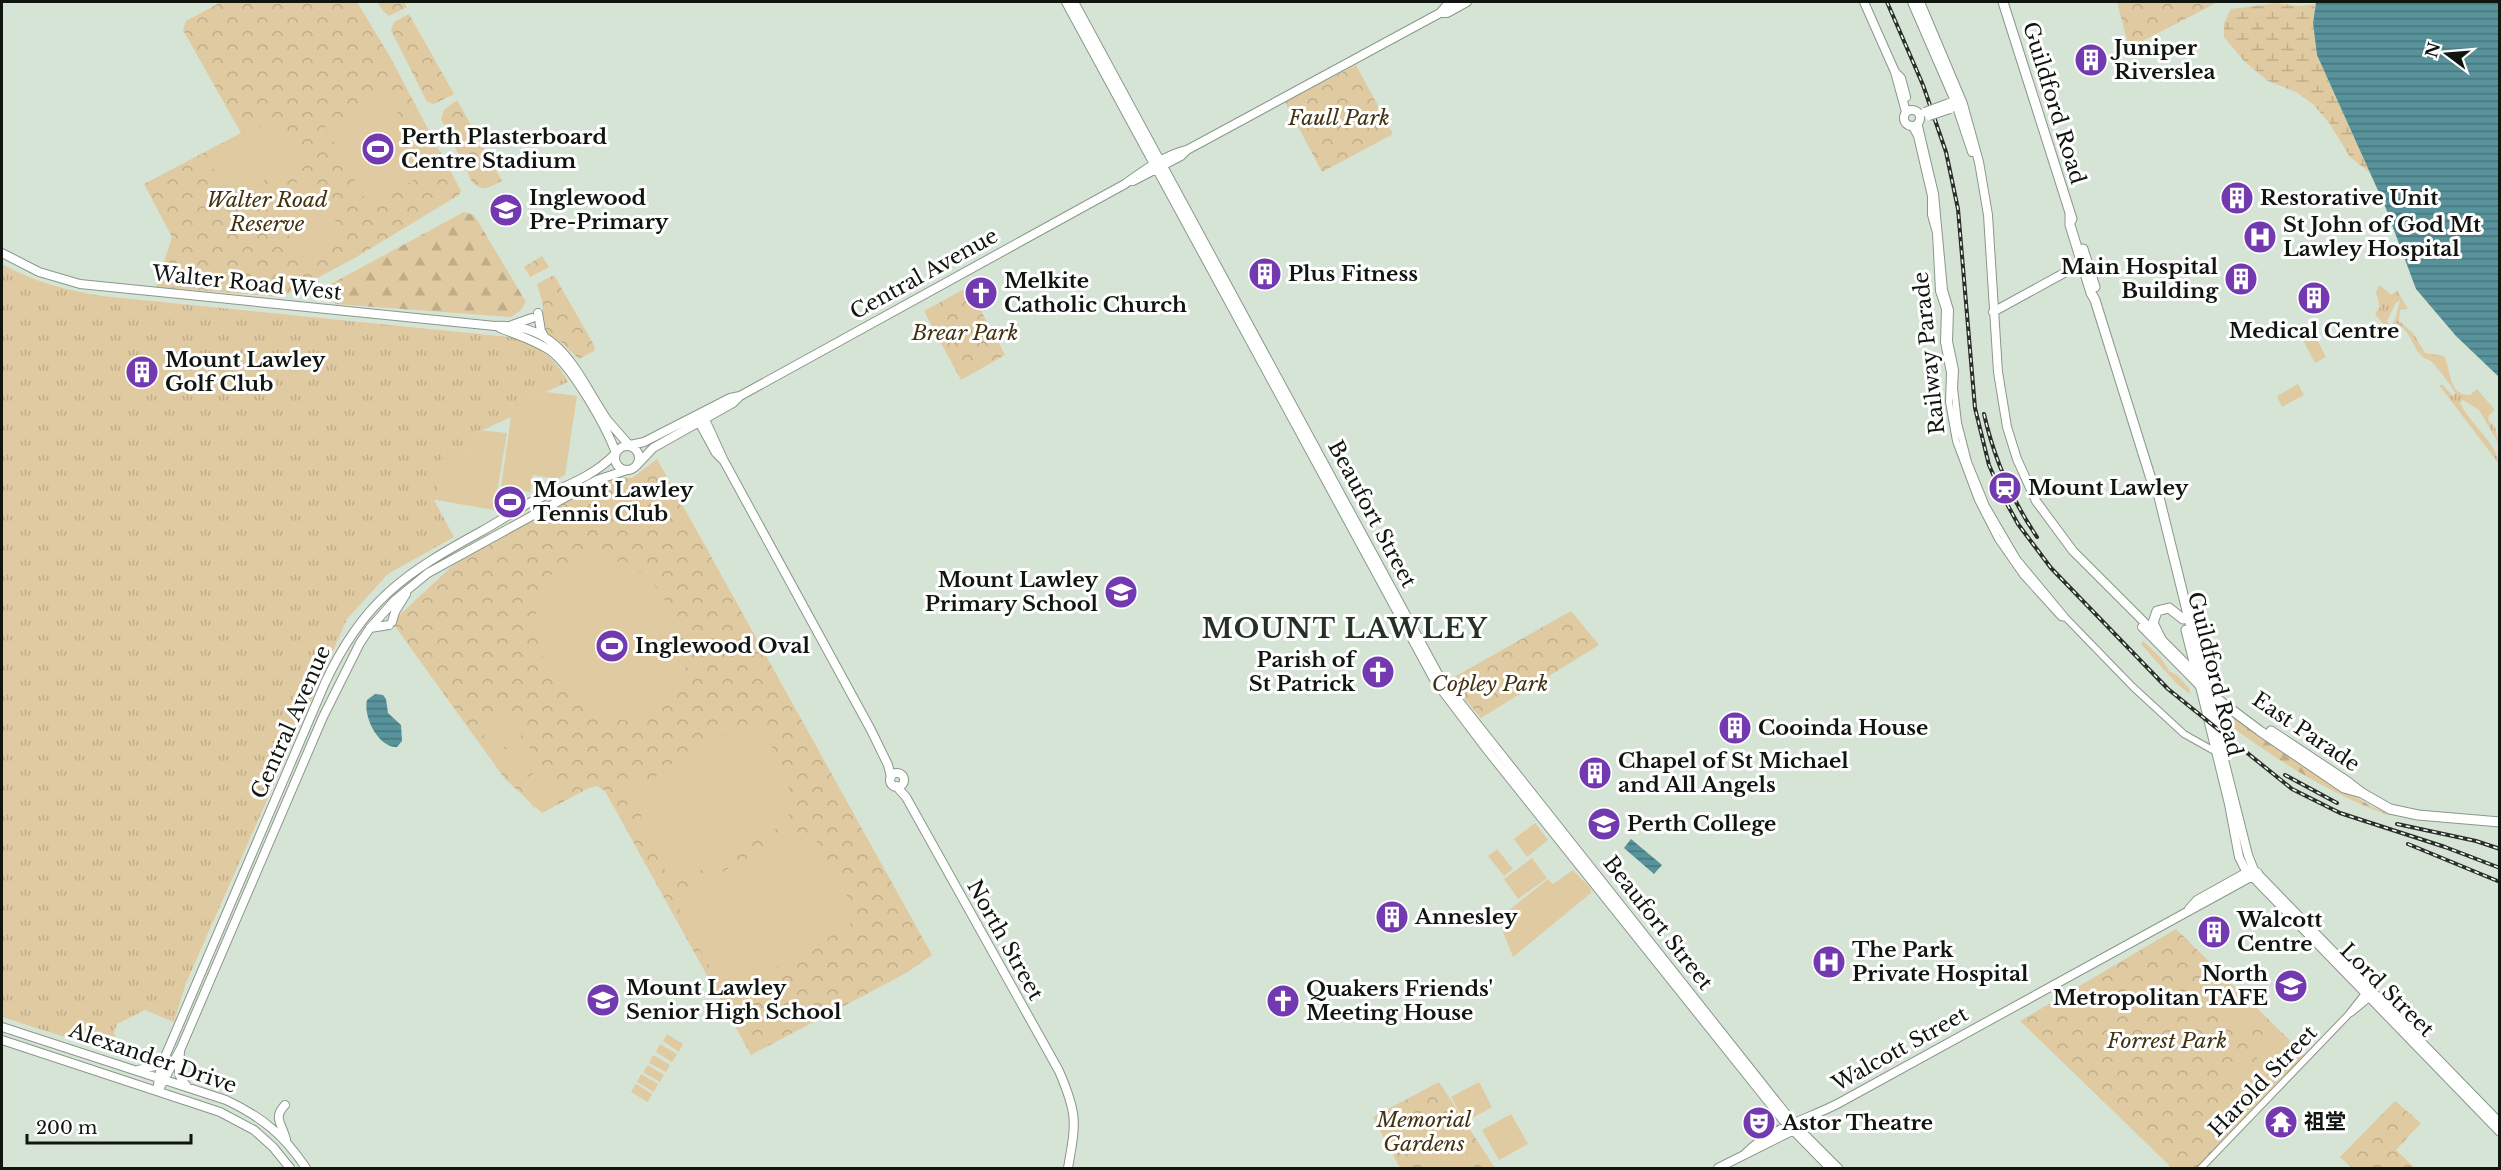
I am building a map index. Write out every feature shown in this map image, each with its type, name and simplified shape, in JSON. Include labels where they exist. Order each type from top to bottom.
[{"type":"highway","name":"Guildford Road","points":[[2003,2],[2070,215],[2070,225],[2085,263],[2091,293],[2151,479],[2183,619],[2202,684]]},
{"type":"highway","name":"Guildford Road","points":[[2151,479],[2159,496],[2202,684]]},
{"type":"highway","points":[[2161,639],[2153,623],[2157,611],[2169,608],[2183,619]]},
{"type":"highway","name":"East Parade","points":[[2202,684],[2233,711],[2344,788],[2362,794],[2390,809],[2418,816],[2498,822]]},
{"type":"highway","name":"East Parade","points":[[2202,684],[2348,782],[2362,794]]},
{"type":"highway","points":[[2213,727],[2219,712],[2233,711]]},
{"type":"main road","name":"Beaufort Street","points":[[1066,2],[1159,166]]},
{"type":"main road","name":"Beaufort Street","points":[[1074,2],[1159,166],[1435,681],[1488,751],[1793,1127],[1830,1168]]},
{"type":"main road","name":"Central Avenue","points":[[637,465],[653,448],[730,398],[740,396],[1440,13],[1454,2]]},
{"type":"main road","name":"Central Avenue","points":[[1440,13],[1447,13],[1467,2]]},
{"type":"main road","name":"Railway Parade","points":[[1864,2],[1917,117]]},
{"type":"main road","points":[[1912,2],[1956,103]]},
{"type":"main road","points":[[1920,2],[1967,135],[1987,226],[2002,401],[2017,459],[2036,501],[2054,528],[2086,565],[2088,571],[2202,684]]},
{"type":"main road","points":[[1917,117],[1956,103]]},
{"type":"main road","name":"Walter Road West","points":[[2,253],[39,273],[80,284],[511,326],[527,333]]},
{"type":"main road","points":[[1993,312],[2085,263]]},
{"type":"main road","points":[[511,326],[535,315],[545,338]]},
{"type":"main road","name":"Walter Road West","points":[[495,326],[527,333]]},
{"type":"main road","points":[[527,333],[545,338],[567,355],[608,420],[639,454],[637,465],[627,470],[617,464],[616,454],[603,424],[564,364],[527,333]]},
{"type":"main road","name":"Central Avenue","points":[[630,445],[644,442],[700,418]]},
{"type":"main road","name":"North Street","points":[[700,418],[894,775],[892,784],[900,785],[1059,1071],[1075,1113],[1075,1131],[1068,1168]]},
{"type":"main road","points":[[616,454],[622,446],[630,445]]},
{"type":"main road","name":"Central Avenue","points":[[162,1079],[165,1057],[325,683],[347,642],[373,608],[419,566],[572,482],[589,476],[616,454]]},
{"type":"main road","name":"Central Avenue","points":[[157,1091],[181,1048],[323,717],[348,663],[370,628],[395,600],[428,573],[605,476],[627,470]]},
{"type":"main road","points":[[495,523],[508,529]]},
{"type":"main road","points":[[2086,565],[2092,568],[2202,684]]},
{"type":"main road","points":[[370,628],[391,624],[395,612],[410,587]]},
{"type":"main road","name":"Guildford Road","points":[[2202,684],[2252,872]]},
{"type":"main road","name":"Guildford Road","points":[[2213,727],[2216,752],[2239,857],[2252,872]]},
{"type":"main road","name":"Walcott Street","points":[[1718,1168],[1745,1154],[1753,1146],[1814,1120],[1818,1114],[2188,910],[2197,900],[2252,872]]},
{"type":"main road","name":"Lord Street","points":[[2252,872],[2499,1123]]},
{"type":"main road","name":"Lord Street","points":[[2370,994],[2499,1132]]},
{"type":"main road","name":"Alexander Drive","points":[[2,1027],[187,1086],[248,1110],[286,1140],[306,1168]]},
{"type":"main road","name":"Alexander Drive","points":[[2,1040],[202,1105],[247,1126],[273,1148],[290,1168]]},
{"type":"main road","points":[[181,1048],[178,1074],[187,1086]]},
{"type":"main road","points":[[134,1070],[153,1066],[165,1057]]},
{"type":"main road","points":[[285,1105],[278,1113],[277,1119],[285,1132],[286,1140]]},
{"type":"main road","name":"Beaufort Street","points":[[1793,1127],[1838,1168]]},
{"type":"street","name":"Railway Parade","points":[[1917,117],[1935,194],[1944,290],[1950,310],[1949,341],[1955,370],[1954,403],[1964,447],[1982,497],[2005,540],[2030,576],[2066,618],[2133,687],[2189,738],[2216,752]]},
{"type":"street","points":[[2199,742],[2209,736],[2213,727]]},
{"type":"street","name":"Harold Street","points":[[2201,1168],[2370,994]]},
{"type":"green space","name":"Walter Road Reserve","points":[[221,2],[357,2],[389,55],[461,191],[459,195],[353,259],[281,297],[156,287],[172,237],[144,184],[241,133],[183,30],[186,21]]},
{"type":"green space","points":[[377,2],[404,2],[407,7],[389,16]]},
{"type":"green space","points":[[2117,2],[2218,2],[2129,48]]},
{"type":"green space","points":[[2276,3],[2299,6],[2315,4],[2313,23],[2317,55],[2370,173],[2350,157],[2330,124],[2313,104],[2296,92],[2268,81],[2244,61],[2224,37],[2224,23],[2231,9]]},
{"type":"green space","points":[[409,14],[454,94],[434,104],[427,102],[391,30],[394,22]]},
{"type":"green space","name":"Faull Park","points":[[1356,65],[1393,134],[1322,172],[1285,102]]},
{"type":"green space","name":"Perth Plasterboard Centre Stadium","points":[[387,93],[430,171],[368,205],[325,127]]},
{"type":"green space","points":[[457,100],[502,181],[490,187],[479,187],[472,182],[441,119],[444,110]]},
{"type":"green space","points":[[278,117],[301,161],[229,199],[206,155]]},
{"type":"green space","points":[[311,175],[346,241],[304,264],[269,197]]},
{"type":"green space","points":[[464,212],[474,215],[526,302],[521,310],[511,317],[335,304],[329,285]]},
{"type":"green space","points":[[542,256],[549,267],[530,277],[524,267]]},
{"type":"green space","name":"Mount Lawley Golf Club","points":[[2,264],[26,276],[50,284],[102,296],[509,337],[528,343],[544,353],[557,365],[568,382],[546,392],[545,395],[513,403],[511,417],[483,430],[478,430],[474,451],[445,446],[436,500],[434,500],[454,537],[388,574],[347,619],[186,983],[174,1022],[145,1010],[117,1024],[114,1032],[119,1048],[118,1054],[2,1017]]},
{"type":"green space","points":[[554,275],[595,347],[594,351],[579,359],[546,332],[543,326],[543,304],[537,284]]},
{"type":"green space","points":[[2381,286],[2391,295],[2397,291],[2408,309],[2400,310],[2399,321],[2413,333],[2425,353],[2444,356],[2451,381],[2457,391],[2470,395],[2477,389],[2495,410],[2489,415],[2488,420],[2495,427],[2499,444],[2479,410],[2463,400],[2460,403],[2489,441],[2499,464],[2439,385],[2443,385],[2453,396],[2455,393],[2437,368],[2419,353],[2402,327],[2396,323],[2393,336],[2375,314],[2380,307],[2376,293],[2378,287]],"holes":[[[2400,300],[2395,320],[2390,327],[2387,321],[2395,304]]]},
{"type":"green space","name":"Brear Park","points":[[968,287],[1005,355],[961,380],[924,311]]},
{"type":"green space","points":[[2314,334],[2326,357],[2315,363],[2303,340]]},
{"type":"green space","points":[[2298,384],[2304,395],[2282,407],[2277,396]]},
{"type":"green space","points":[[546,392],[577,396],[565,475],[558,479],[533,475],[530,492],[501,487],[513,403],[545,395]]},
{"type":"green space","points":[[478,430],[507,433],[494,510],[436,500],[445,446],[474,451]]},
{"type":"green space","points":[[657,459],[932,955],[906,973],[751,1055],[605,791],[597,786],[589,788],[542,813],[505,779],[392,622],[451,567],[480,548],[612,477],[632,478]]},
{"type":"green space","name":"Inglewood Oval","points":[[596,557],[627,565],[641,572],[653,583],[670,609],[682,639],[686,664],[681,685],[676,695],[667,704],[643,719],[630,721],[618,719],[594,708],[554,670],[544,658],[540,648],[536,613],[541,590],[547,580],[554,572],[568,563]]},
{"type":"green space","name":"Copley Park","points":[[1571,611],[1599,645],[1481,718],[1449,680]]},
{"type":"green space","points":[[2143,641],[2161,658],[2169,671],[2177,675],[2189,688],[2190,694],[2176,683],[2141,644]]},
{"type":"green space","points":[[505,711],[522,735],[496,753],[479,728]]},
{"type":"green space","points":[[2235,716],[2259,735],[2372,807],[2389,813],[2388,815],[2323,786],[2281,761],[2223,720],[2231,720]]},
{"type":"green space","points":[[739,726],[757,727],[767,734],[794,801],[793,810],[777,828],[687,878],[665,870],[644,835],[641,816],[646,791],[661,770]]},
{"type":"green space","points":[[522,738],[540,762],[514,780],[498,756]]},
{"type":"green space","points":[[544,766],[560,791],[534,808],[518,784]]},
{"type":"green space","points":[[624,778],[645,783],[640,801],[619,796]]},
{"type":"green space","points":[[1535,823],[1548,840],[1527,857],[1514,839]]},
{"type":"green space","points":[[795,832],[805,832],[816,840],[856,912],[855,920],[847,927],[733,992],[726,993],[683,922],[679,903],[684,893]]},
{"type":"green space","points":[[1497,849],[1513,869],[1504,876],[1488,856]]},
{"type":"green space","points":[[1532,858],[1547,878],[1518,899],[1504,879]]},
{"type":"green space","points":[[1573,870],[1591,889],[1591,893],[1513,957],[1498,919],[1548,879],[1553,884]]},
{"type":"green space","name":"Forrest Park","points":[[2176,929],[2308,1058],[2201,1168],[2172,1168],[2020,1021]]},
{"type":"green space","points":[[2239,996],[2262,1018],[2244,1037],[2220,1015]]},
{"type":"green space","points":[[2273,1033],[2295,1053],[2275,1075],[2253,1054]]},
{"type":"green space","points":[[667,1034],[683,1044],[679,1052],[663,1041]]},
{"type":"green space","points":[[660,1044],[677,1054],[672,1062],[656,1052]]},
{"type":"green space","points":[[653,1055],[670,1065],[666,1072],[649,1063]]},
{"type":"green space","points":[[2248,1058],[2272,1080],[2252,1101],[2229,1079]]},
{"type":"green space","points":[[648,1065],[664,1075],[660,1082],[643,1072]]},
{"type":"green space","points":[[641,1074],[658,1084],[654,1092],[637,1082]]},
{"type":"green space","name":"Memorial Gardens","points":[[1439,1082],[1495,1168],[1400,1168],[1373,1117]]},
{"type":"green space","points":[[1479,1082],[1492,1107],[1465,1122],[1451,1097]]},
{"type":"green space","points":[[636,1084],[652,1094],[648,1102],[631,1092]]},
{"type":"green space","points":[[2395,1101],[2421,1123],[2396,1150],[2415,1168],[2352,1168],[2340,1157]]},
{"type":"green space","points":[[1511,1114],[1528,1144],[1499,1160],[1482,1130]]},
{"type":"green space","points":[[1439,1118],[1455,1147],[1428,1161],[1413,1133]]},
{"type":"green space","points":[[1463,1148],[1475,1168],[1443,1168],[1439,1162]]},
{"type":"water","points":[[2316,2],[2499,2],[2499,377],[2456,336],[2416,289],[2385,206],[2317,55],[2313,23]]},
{"type":"water","points":[[375,694],[383,695],[386,699],[388,713],[401,725],[402,741],[397,747],[384,742],[373,730],[366,707],[367,700]]},
{"type":"water","points":[[1631,839],[1662,865],[1654,874],[1624,848]]},
{"type":"railway","points":[[1887,2],[1923,85],[1946,152],[1958,209],[1975,408],[1989,465],[2018,524],[2051,568],[2168,689],[2292,789],[2340,813],[2445,847],[2500,868]]},
{"type":"railway","points":[[1984,414],[2005,478],[2037,537]]},
{"type":"railway","points":[[2285,775],[2337,803]]},
{"type":"railway","points":[[2397,824],[2476,841],[2500,849]]},
{"type":"railway","points":[[2408,844],[2500,882]]},
{"type":"place","name":"Juniper Riverslea","points":[[2091,60]]},
{"type":"place","name":"Perth Plasterboard Centre Stadium","points":[[378,149]]},
{"type":"place","name":"Restorative Unit","points":[[2237,198]]},
{"type":"place","name":"Inglewood Pre-Primary","points":[[506,210]]},
{"type":"place","name":"St John of God Mt Lawley Hospital","points":[[2260,237]]},
{"type":"place","name":"Plus Fitness","points":[[1265,274]]},
{"type":"place","name":"Main Hospital Building","points":[[2241,279]]},
{"type":"place","name":"Melkite Catholic Church","points":[[981,293]]},
{"type":"place","name":"Medical Centre","points":[[2314,298]]},
{"type":"place","name":"Mount Lawley Golf Club","points":[[142,372]]},
{"type":"place","name":"Mount Lawley","points":[[2005,488]]},
{"type":"place","name":"Mount Lawley Tennis Club","points":[[510,502]]},
{"type":"place","name":"Mount Lawley Primary School","points":[[1121,592]]},
{"type":"place","name":"Inglewood Oval","points":[[612,646]]},
{"type":"place","name":"Parish of St Patrick","points":[[1378,672]]},
{"type":"place","name":"Cooinda House","points":[[1735,728]]},
{"type":"place","name":"Chapel of St Michael and All Angels","points":[[1595,773]]},
{"type":"place","name":"Perth College","points":[[1604,824]]},
{"type":"place","name":"Annesley","points":[[1392,917]]},
{"type":"place","name":"Walcott Centre","points":[[2214,932]]},
{"type":"place","name":"The Park Private Hospital","points":[[1829,962]]},
{"type":"place","name":"North Metropolitan TAFE","points":[[2291,986]]},
{"type":"place","name":"Mount Lawley Senior High School","points":[[603,1000]]},
{"type":"place","name":"Quakers Friends' Meeting House","points":[[1283,1001]]},
{"type":"place","name":"祖堂","points":[[2281,1122]]},
{"type":"place","name":"Astor Theatre","points":[[1759,1123]]},
{"type":"district","name":"MOUNT LAWLEY","points":[[1345,629]]}]
